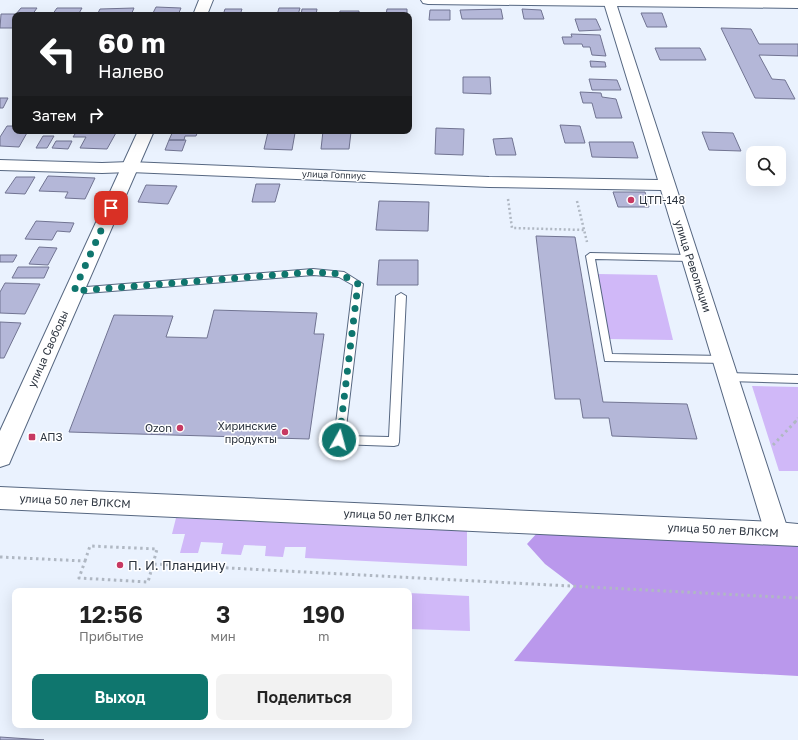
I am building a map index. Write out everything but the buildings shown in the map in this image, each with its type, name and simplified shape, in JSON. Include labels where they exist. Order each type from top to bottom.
[{"type":"street","points":[[201,12],[206,0]]},
{"type":"street","points":[[428,0],[720,1],[798,4]]},
{"type":"street","name":"улица Революции","points":[[610,1],[723,360],[754,465],[788,534]]},
{"type":"street","name":"улица Свободы","points":[[0,457],[145,134]]},
{"type":"street","name":"улица Гоппиус","points":[[0,165],[102,168],[130,167],[505,182],[573,182],[668,185]]},
{"type":"street","name":"улица 50 лет ВЛКСМ","points":[[0,498],[788,534]]},
{"type":"lane","points":[[690,258],[590,256],[608,358],[723,360]]},
{"type":"lane","points":[[74,291],[313,272],[341,274],[358,284],[339,440],[394,442],[401,296]]},
{"type":"lane","points":[[728,377],[798,379]]},
{"type":"path","points":[[505,182],[512,228],[584,230]]},
{"type":"path","points":[[573,182],[590,256]]},
{"type":"path","points":[[754,465],[798,418]]},
{"type":"path","points":[[90,546],[157,549],[154,564],[148,582],[79,578],[90,546]]},
{"type":"path","points":[[0,557],[85,561]]},
{"type":"path","points":[[154,564],[798,598]]},
{"type":"shaded area","points":[[598,274],[657,275],[673,340],[609,339]]},
{"type":"shaded area","points":[[752,386],[798,387],[798,471],[779,471]]},
{"type":"shaded area","points":[[176,518],[467,531],[467,566],[305,558],[306,547],[285,547],[283,557],[265,556],[266,546],[244,545],[241,555],[221,554],[223,543],[201,542],[198,553],[180,553],[185,534],[172,534]]},
{"type":"shaded area","points":[[538,532],[798,546],[798,676],[514,661],[574,586],[545,564],[527,544]]},
{"type":"shaded area","points":[[412,593],[469,596],[470,631],[412,629]]},
{"type":"place","name":"ЦТП-148","points":[[631,200]]},
{"type":"place","name":"Ozon","points":[[180,428]]},
{"type":"place","name":"Хиринские продукты","points":[[285,432]]},
{"type":"place","name":"АПЗ","points":[[32,437]]},
{"type":"place","name":"П. И. Пландину","points":[[120,565]]},
{"type":"route","points":[[111,208],[74,291],[313,272],[341,274],[358,284],[339,440]]}]
